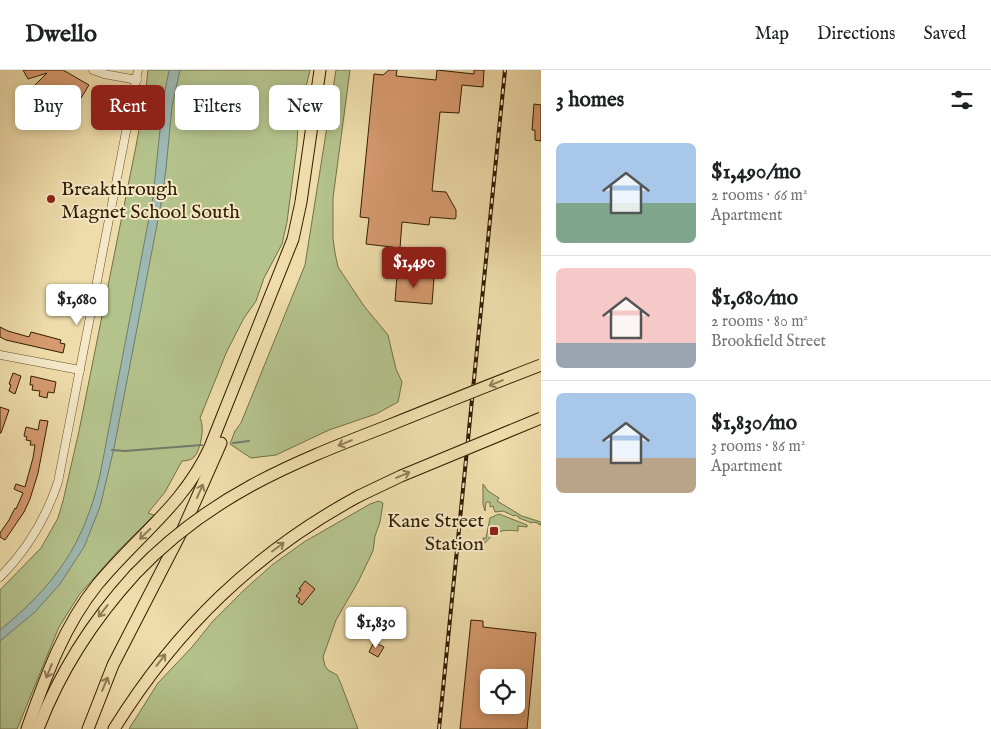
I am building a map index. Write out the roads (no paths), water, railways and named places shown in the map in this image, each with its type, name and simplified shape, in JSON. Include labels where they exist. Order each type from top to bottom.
[{"type":"highway","points":[[27,729],[69,626],[86,599],[113,566],[181,496],[196,476],[210,448],[285,260],[295,230],[301,202],[320,70]]},
{"type":"highway","points":[[88,729],[116,659],[204,484],[293,260],[308,205],[328,70]]},
{"type":"highway","points":[[38,729],[56,687],[82,640],[135,574],[191,524],[228,498],[254,483],[328,449],[541,365]]},
{"type":"highway","points":[[114,729],[161,661],[182,636],[220,596],[250,569],[290,538],[322,517],[401,476],[541,418]]},
{"type":"street","points":[[93,70],[137,80]]},
{"type":"street","points":[[0,577],[29,543],[43,520],[54,495],[61,469],[138,70]]},
{"type":"street","points":[[1,357],[80,370]]},
{"type":"water","points":[[169,70],[180,70],[177,85],[175,85],[172,106],[161,204],[114,448],[100,507],[84,547],[60,584],[35,612],[0,641],[0,630],[37,597],[65,562],[76,543],[93,500],[100,475],[153,197],[160,130],[165,130],[165,91]]},
{"type":"waterway","points":[[233,443],[249,441]]},
{"type":"waterway","points":[[112,450],[125,451],[202,445]]},
{"type":"railway","points":[[439,729],[505,70]]},
{"type":"place","name":"Breakthrough Magnet School South","points":[[51,199]]},
{"type":"place","name":"Kane Street Station","points":[[494,531]]}]
